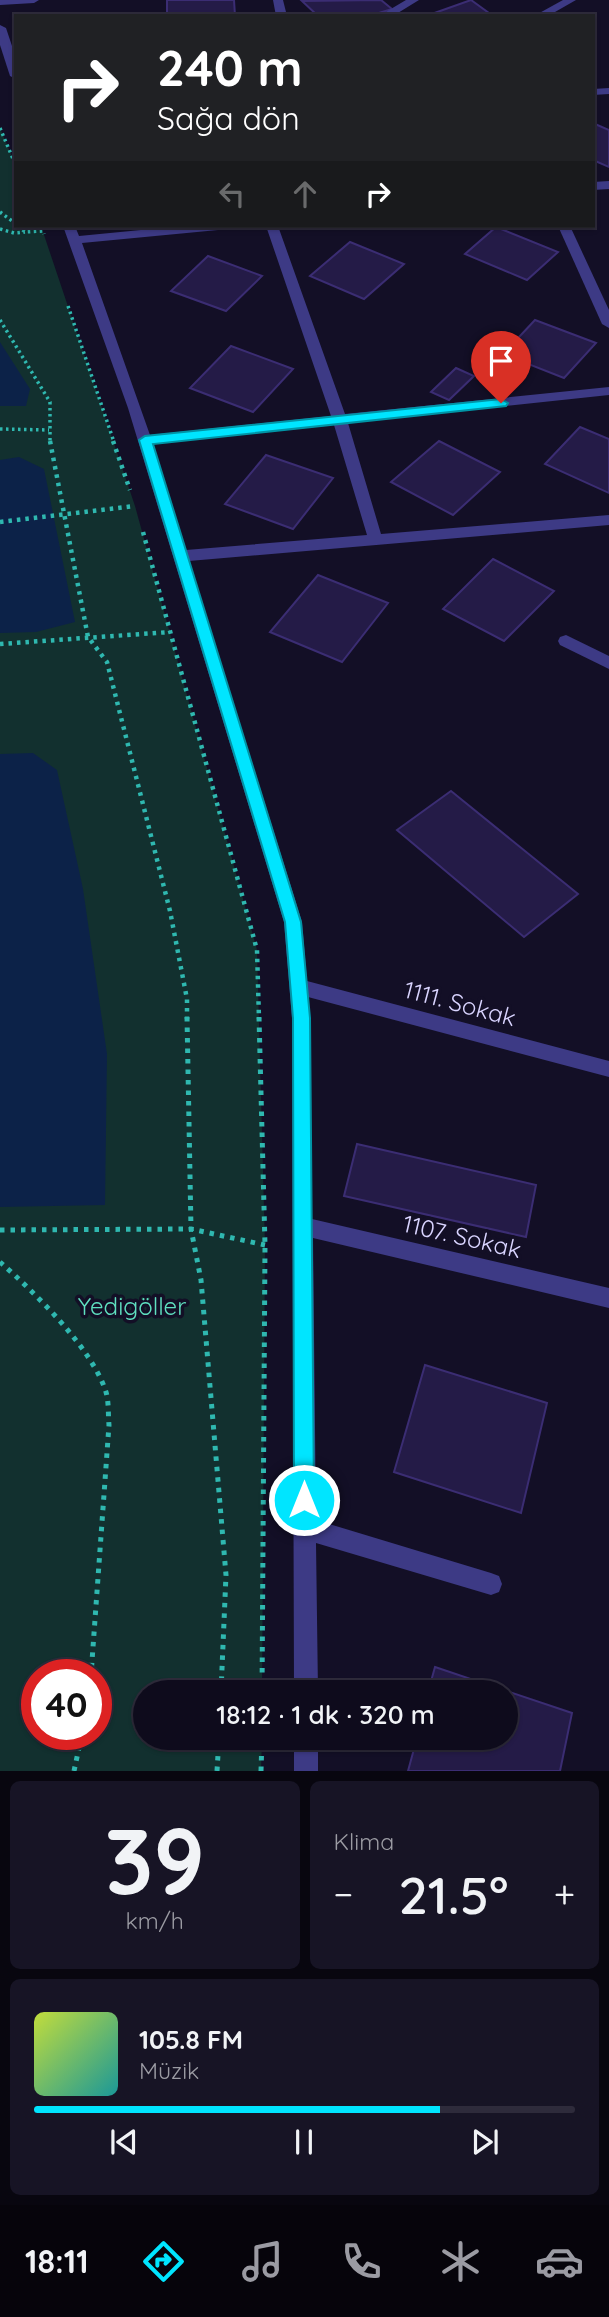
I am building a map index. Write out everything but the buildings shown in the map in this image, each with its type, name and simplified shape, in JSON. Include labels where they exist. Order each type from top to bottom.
[{"type":"street","points":[[0,2],[34,0]]},
{"type":"street","points":[[388,14],[414,0]]},
{"type":"street","points":[[543,14],[571,0]]},
{"type":"street","points":[[0,28],[12,55]]},
{"type":"street","points":[[176,228],[71,233],[145,440],[293,922],[302,1018],[306,1680]]},
{"type":"street","points":[[273,228],[340,421],[376,541]]},
{"type":"street","points":[[565,228],[609,324]]},
{"type":"street","points":[[145,440],[609,391]]},
{"type":"street","points":[[181,556],[609,520]]},
{"type":"street","points":[[566,641],[609,663]]},
{"type":"street","name":"1111. Sokak","points":[[299,987],[609,1069]]},
{"type":"street","name":"1107. Sokak","points":[[303,1226],[609,1298]]},
{"type":"street","points":[[304,1528],[491,1584]]},
{"type":"street","points":[[306,1750],[306,1771]]},
{"type":"path","points":[[0,128],[14,161]]},
{"type":"path","points":[[0,212],[14,223]]},
{"type":"path","points":[[20,228],[25,232]]},
{"type":"path","points":[[0,229],[14,233],[42,229],[48,244]]},
{"type":"path","points":[[65,297],[135,506],[257,950],[265,1245],[262,1680]]},
{"type":"path","points":[[0,320],[50,402],[49,430],[88,637],[107,662],[170,911],[187,999],[191,1228],[201,1280],[226,1575],[222,1680]]},
{"type":"path","points":[[0,429],[49,430]]},
{"type":"path","points":[[0,522],[135,506]]},
{"type":"path","points":[[0,644],[171,632]]},
{"type":"path","points":[[0,1230],[191,1228],[265,1245]]},
{"type":"path","points":[[0,1262],[37,1295],[64,1328],[98,1372],[107,1395],[109,1425],[106,1486],[92,1659]]},
{"type":"path","points":[[74,1771],[79,1750]]},
{"type":"path","points":[[217,1771],[218,1750]]},
{"type":"path","points":[[261,1771],[262,1750]]},
{"type":"green space","name":"Yedigöller","points":[[0,128],[14,161],[14,228],[42,228],[135,506],[257,950],[265,1245],[262,1680],[133,1680],[133,1750],[262,1750],[261,1771],[0,1771]]},
{"type":"water","points":[[0,342],[30,389],[26,406],[0,406]]},
{"type":"water","points":[[19,457],[44,469],[75,622],[36,632],[0,633],[0,460]]},
{"type":"water","points":[[33,753],[57,770],[83,889],[107,1054],[105,1205],[0,1207],[0,754]]},
{"type":"route","points":[[304,1500],[302,1018],[293,922],[145,440],[501,403]]}]
